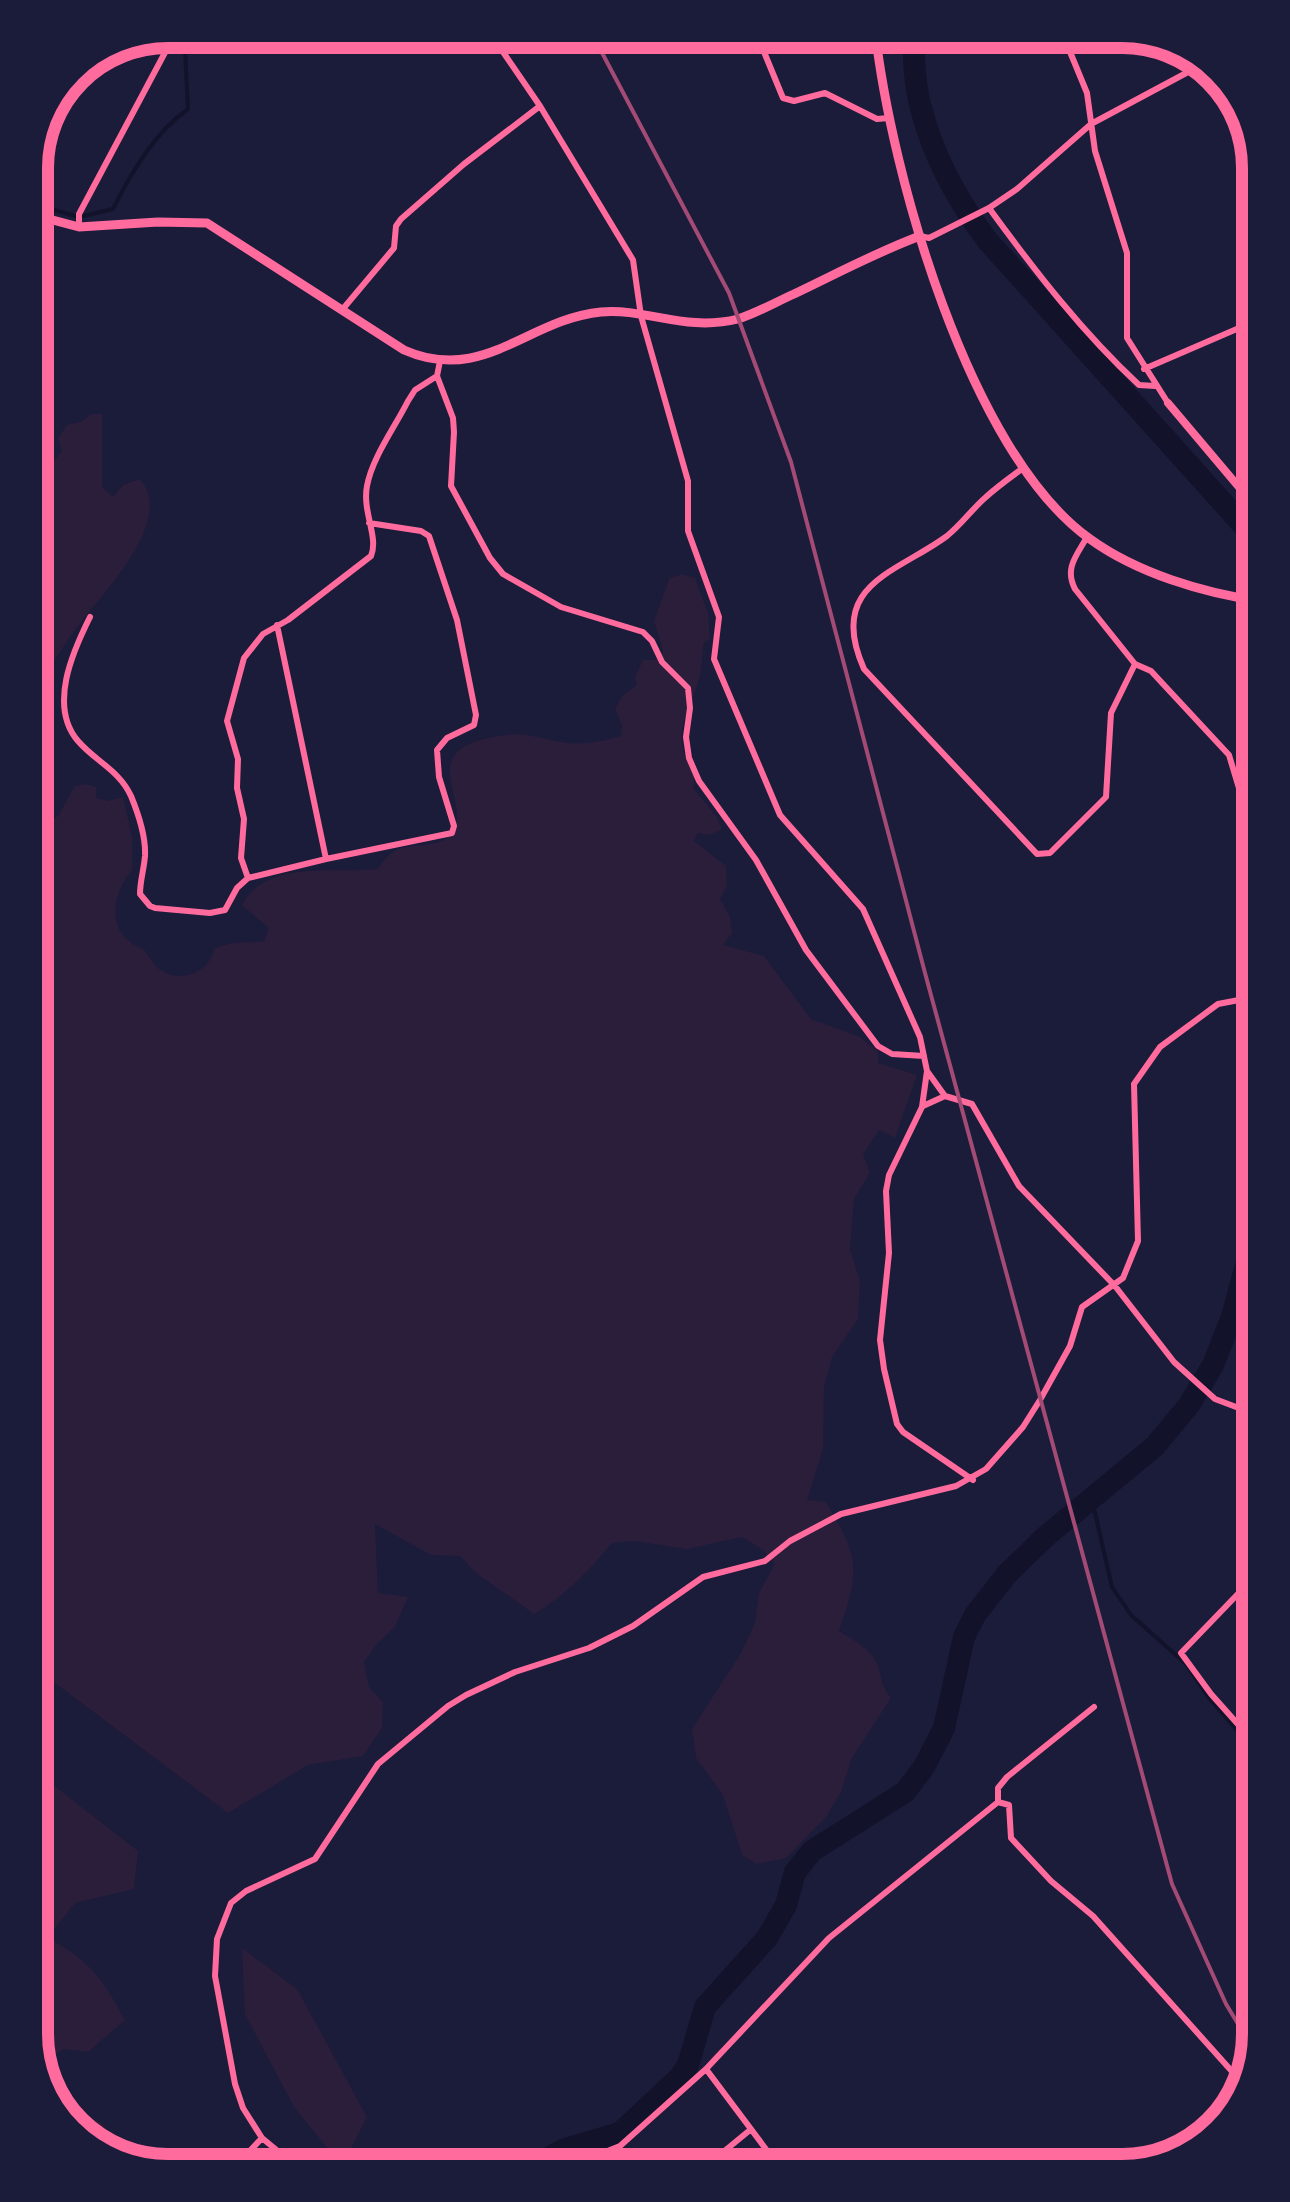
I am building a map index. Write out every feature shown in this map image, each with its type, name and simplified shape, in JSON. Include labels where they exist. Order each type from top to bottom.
[{"type":"main road","points":[[878,48],[889,118],[920,236],[992,418],[1023,468],[1087,537],[1116,555],[1222,595],[1242,598]]},
{"type":"main road","points":[[48,219],[79,227],[207,223],[404,350],[422,358],[457,362],[484,356],[595,313],[617,312],[694,324],[738,318],[920,236]]},
{"type":"street","points":[[79,227],[79,214],[167,48]]},
{"type":"street","points":[[500,48],[633,260],[642,316],[688,481],[688,530],[719,616],[714,658],[780,815],[864,909],[920,1037],[926,1071],[922,1107],[888,1175],[886,1190],[889,1253],[880,1320],[884,1369],[903,1432],[972,1480]]},
{"type":"street","points":[[762,48],[783,98],[794,101],[824,94],[877,118],[889,118]]},
{"type":"street","points":[[1069,48],[1080,70],[1095,151],[1127,253],[1127,338],[1168,403],[1242,491]]},
{"type":"street","points":[[1187,67],[1226,107]]},
{"type":"street","points":[[920,236],[929,238],[985,210],[1017,188],[1091,124],[1190,70]]},
{"type":"street","points":[[342,310],[394,248],[396,226],[401,219],[540,106]]},
{"type":"street","points":[[985,210],[1112,359],[1140,385],[1156,386]]},
{"type":"street","points":[[1144,370],[1242,326]]},
{"type":"street","points":[[440,361],[437,376],[452,418],[450,486],[490,558],[503,574],[562,607],[643,632],[652,641],[662,662],[688,688],[686,737],[689,758],[699,781],[756,860],[806,950],[878,1046],[892,1054],[924,1056]]},
{"type":"street","points":[[248,878],[241,858],[244,820],[237,788],[238,759],[227,720],[247,651],[263,634],[288,620],[371,556],[374,540],[365,511],[367,483],[408,401],[426,381],[437,376]]},
{"type":"street","points":[[1023,468],[945,537],[875,579],[863,595],[855,619],[858,654],[864,669],[1037,854],[1043,855],[1050,853],[1106,797],[1111,713],[1135,664]]},
{"type":"street","points":[[90,618],[67,664],[68,717],[78,742],[113,770],[131,797],[143,836],[145,854],[140,887],[144,901],[156,908],[219,912],[231,904],[237,888],[248,878],[452,833],[454,826],[437,750],[447,738],[474,725],[476,716],[457,620],[429,536],[407,528],[369,523]]},
{"type":"street","points":[[1087,537],[1072,562],[1070,578],[1135,664],[1151,671],[1229,755],[1242,798]]},
{"type":"street","points":[[277,625],[326,858]]},
{"type":"street","points":[[282,2154],[262,2138],[243,2108],[225,2040],[215,1976],[217,1940],[231,1903],[246,1891],[315,1859],[378,1764],[466,1695],[515,1672],[589,1648],[632,1626],[703,1577],[766,1561],[790,1541],[842,1514],[972,1480],[986,1470],[1023,1427],[1070,1346],[1082,1307],[1123,1278],[1138,1240],[1134,1084],[1160,1047],[1218,1004],[1242,999]]},
{"type":"street","points":[[926,1071],[946,1096],[972,1104],[1019,1186],[1115,1286],[1174,1362],[1205,1392],[1242,1409]]},
{"type":"street","points":[[922,1107],[946,1096]]},
{"type":"street","points":[[1242,1589],[1181,1652],[1242,1729]]},
{"type":"street","points":[[998,1802],[998,1788],[1006,1778],[1094,1707]]},
{"type":"street","points":[[600,2154],[620,2146],[706,2069],[829,1938],[998,1802]]},
{"type":"street","points":[[998,1802],[1010,1805],[1011,1838],[1051,1881],[1092,1916],[1235,2076]]},
{"type":"street","points":[[706,2069],[769,2154]]},
{"type":"street","points":[[721,2154],[750,2130]]},
{"type":"street","points":[[247,2154],[262,2138]]},
{"type":"shaded area","points":[[92,414],[102,414],[102,487],[113,497],[123,485],[140,479],[149,495],[149,514],[132,555],[52,664],[48,661],[48,468],[62,451],[58,438],[67,425]]},
{"type":"shaded area","points":[[682,574],[695,578],[708,613],[710,639],[704,642],[699,678],[682,739],[695,775],[693,788],[722,829],[710,835],[698,833],[694,841],[726,866],[727,886],[720,899],[730,917],[732,933],[723,945],[764,956],[811,1019],[860,1037],[878,1052],[878,1063],[917,1075],[895,1138],[879,1130],[863,1154],[870,1173],[854,1199],[850,1250],[860,1281],[858,1319],[832,1357],[824,1388],[823,1449],[807,1500],[826,1502],[851,1552],[851,1593],[839,1631],[871,1655],[891,1698],[852,1758],[841,1792],[826,1817],[786,1858],[757,1864],[742,1855],[723,1795],[696,1758],[692,1729],[741,1653],[755,1623],[759,1593],[775,1564],[763,1550],[742,1537],[687,1549],[634,1541],[612,1543],[576,1582],[534,1614],[476,1573],[460,1556],[431,1555],[375,1524],[378,1593],[408,1597],[395,1627],[364,1662],[369,1687],[383,1702],[382,1728],[363,1756],[308,1765],[228,1813],[55,1683],[48,1692],[48,823],[58,816],[75,786],[96,787],[96,798],[108,801],[123,797],[132,837],[132,870],[118,896],[118,925],[158,968],[175,976],[192,974],[206,964],[214,949],[264,941],[269,928],[242,905],[253,890],[267,881],[302,872],[377,869],[400,849],[445,839],[457,821],[450,764],[457,753],[472,743],[510,735],[574,743],[621,736],[622,725],[615,709],[622,696],[637,685],[635,677],[643,660],[655,660],[663,651],[654,621],[669,579]]},
{"type":"shaded area","points":[[48,1781],[138,1851],[134,1889],[75,1903],[52,1932],[55,1942],[97,1975],[125,2020],[88,2052],[64,2049],[50,2058]]},
{"type":"shaded area","points":[[242,1948],[297,1989],[367,2117],[348,2154],[332,2154],[294,2107],[245,2014]]},
{"type":"shaded area","points":[[76,2113],[102,2123],[116,2140],[148,2152],[114,2142]]},
{"type":"waterway","points":[[48,208],[79,217],[113,209],[155,141],[188,109],[185,48]]},
{"type":"waterway","points":[[914,48],[917,89],[926,126],[948,177],[976,225],[1242,524]]},
{"type":"waterway","points":[[556,2154],[620,2133],[680,2077],[688,2065],[705,2007],[767,1938],[786,1905],[795,1872],[812,1851],[905,1792],[924,1767],[944,1728],[964,1637],[975,1615],[1007,1574],[1045,1537],[1155,1446],[1189,1405],[1213,1365],[1242,1280]]},
{"type":"waterway","points":[[1092,1500],[1112,1587],[1131,1615],[1186,1664],[1242,1736]]},
{"type":"railway","points":[[600,48],[729,293],[791,462],[1172,1884],[1226,2004],[1242,2030]]}]
